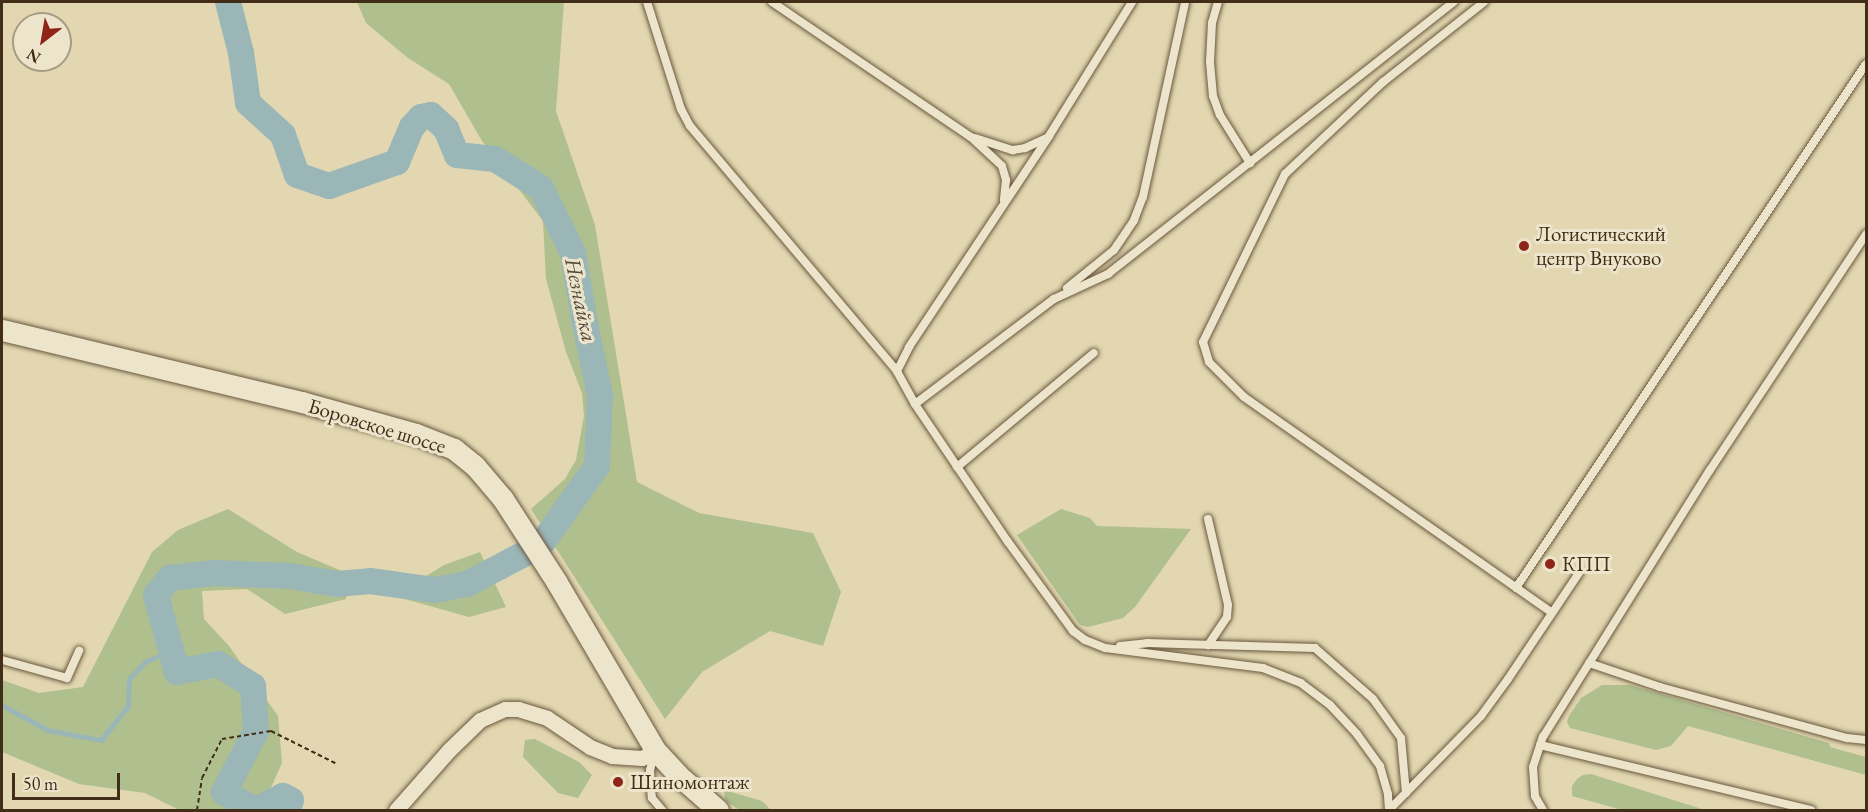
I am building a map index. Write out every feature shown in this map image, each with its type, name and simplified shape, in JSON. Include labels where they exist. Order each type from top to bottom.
[{"type":"main road","name":"Боровское шоссе","points":[[2,330],[190,374],[432,439],[454,449],[475,466],[512,513],[655,750],[677,774],[718,810]]},
{"type":"street","points":[[396,810],[449,750],[480,720],[505,709],[518,709],[547,718],[590,747],[612,756],[642,758],[655,750]]},
{"type":"lane","points":[[647,2],[681,109],[690,126],[897,371],[915,404],[1073,631],[1085,640],[1105,648],[1263,668],[1300,683],[1330,705],[1357,734],[1380,766],[1388,794],[1389,810]]},
{"type":"lane","points":[[772,2],[971,137],[1002,166],[1006,180],[1004,202]]},
{"type":"lane","points":[[897,371],[909,347],[1049,136],[1132,2]]},
{"type":"lane","points":[[915,404],[1054,299],[1114,250],[1134,220],[1143,197],[1185,2]]},
{"type":"lane","points":[[1218,2],[1212,23],[1210,62],[1213,96],[1220,116],[1250,163]]},
{"type":"lane","points":[[1054,299],[1108,274],[1454,2]]},
{"type":"lane","points":[[1484,2],[1383,82],[1285,174],[1203,342],[1209,362],[1244,397],[1552,613]]},
{"type":"lane","points":[[1516,588],[1866,64]]},
{"type":"lane","points":[[971,137],[1013,150],[1031,146],[1049,136]]},
{"type":"lane","points":[[1543,810],[1535,796],[1533,767],[1540,745],[1710,470],[1864,243],[1866,234]]},
{"type":"lane","points":[[957,466],[1094,353]]},
{"type":"lane","points":[[1208,519],[1228,605],[1227,617],[1208,645]]},
{"type":"lane","points":[[1389,810],[1481,716],[1509,679],[1579,573]]},
{"type":"lane","points":[[1105,648],[1147,643],[1315,648],[1373,699],[1401,738],[1406,793]]},
{"type":"lane","points":[[2,660],[67,678],[79,651]]},
{"type":"lane","points":[[1589,663],[1660,687],[1836,735],[1866,740]]},
{"type":"lane","points":[[1540,745],[1812,810]]},
{"type":"lane","points":[[655,750],[650,770],[652,798],[662,810]]},
{"type":"path","points":[[197,810],[202,778],[222,739],[271,731],[335,763]]},
{"type":"green space","points":[[357,2],[564,2],[556,111],[595,225],[637,482],[699,513],[813,533],[841,592],[823,646],[770,631],[702,672],[665,719],[531,509],[565,479],[576,460],[584,416],[582,393],[566,352],[546,279],[543,221],[482,141],[449,84],[408,58],[366,23]]},
{"type":"green space","points":[[228,509],[297,552],[349,574],[346,599],[285,614],[247,589],[202,591],[204,619],[229,646],[278,716],[282,763],[261,810],[179,810],[145,793],[79,784],[2,752],[2,680],[39,693],[83,687],[152,552],[178,530]]},
{"type":"green space","points":[[1061,509],[1090,518],[1097,526],[1191,529],[1135,607],[1123,618],[1088,627],[1080,625],[1017,535]]},
{"type":"green space","points":[[480,552],[506,607],[469,617],[394,596],[444,565]]},
{"type":"green space","points":[[1602,685],[1630,685],[1829,743],[1830,747],[1866,757],[1866,775],[1688,726],[1671,746],[1656,750],[1570,728],[1567,722],[1569,716],[1581,698]]},
{"type":"green space","points":[[535,739],[579,762],[592,775],[578,798],[558,793],[523,757],[525,740]]},
{"type":"green space","points":[[1591,774],[1705,810],[1622,810],[1572,796],[1572,786],[1577,779]]},
{"type":"green space","points":[[724,790],[762,801],[771,810],[739,810],[725,800]]},
{"type":"waterway","name":"Незнайка","points":[[228,2],[241,53],[248,103],[283,135],[297,175],[329,186],[397,162],[412,127],[421,117],[431,115],[446,129],[457,155],[495,159],[541,188],[573,253],[600,395],[597,466],[543,542]]},
{"type":"waterway","name":"Незнайка","points":[[288,810],[291,800],[283,796],[256,810],[224,792],[256,731],[253,686],[218,664],[177,672],[156,595],[170,578],[213,573],[290,576],[337,584],[370,581],[435,590],[467,584],[524,554]]},
{"type":"waterway","points":[[2,705],[48,730],[101,740],[128,706],[129,679],[145,662],[170,651]]},
{"type":"place","name":"Логистический центр Внуково","points":[[1524,246]]},
{"type":"place","name":"КПП","points":[[1550,564]]},
{"type":"place","name":"Шиномонтаж","points":[[618,782]]}]
